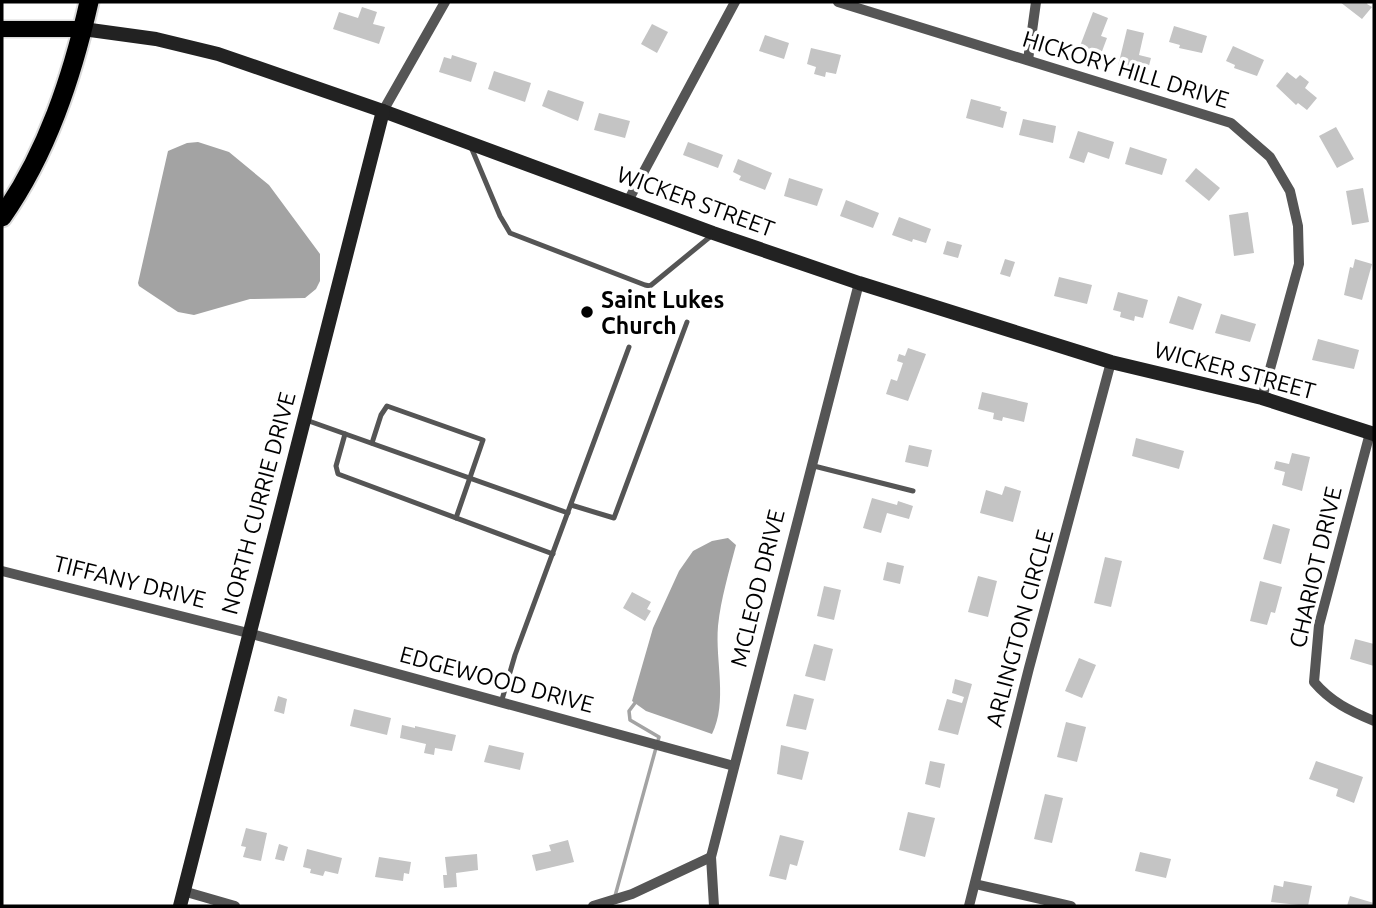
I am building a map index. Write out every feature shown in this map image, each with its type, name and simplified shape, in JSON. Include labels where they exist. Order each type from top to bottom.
[{"type":"highway","points":[[2,217],[23,187],[54,120],[89,2]]},
{"type":"main road","name":"WICKER STREET","points":[[2,29],[83,29],[156,39],[218,54],[859,283],[1111,362],[1262,398],[1372,433]]},
{"type":"main road","name":"NORTH CURRIE DRIVE","points":[[180,906],[383,111]]},
{"type":"street","points":[[383,111],[445,2]]},
{"type":"street","points":[[628,201],[735,2]]},
{"type":"street","name":"HICKORY HILL DRIVE","points":[[838,2],[1231,122],[1270,157],[1290,191],[1298,226],[1299,264],[1262,398]]},
{"type":"street","points":[[1028,60],[1036,2]]},
{"type":"street","name":"MCLEOD DRIVE","points":[[714,906],[711,858],[859,283]]},
{"type":"street","name":"ARLINGTON CIRCLE","points":[[969,906],[1111,362]]},
{"type":"street","name":"CHARIOT DRIVE","points":[[1372,433],[1319,625],[1314,682],[1324,694],[1343,708],[1374,721]]},
{"type":"street","name":"TIFFANY DRIVE","points":[[2,571],[248,633]]},
{"type":"street","name":"EDGEWOOD DRIVE","points":[[248,633],[734,766]]},
{"type":"street","points":[[593,906],[632,894],[711,858]]},
{"type":"street","points":[[975,884],[1071,906]]},
{"type":"street","points":[[183,891],[235,906]]},
{"type":"lane","points":[[470,143],[500,216],[510,233],[645,285],[650,286],[713,233]]},
{"type":"lane","points":[[571,505],[614,518],[687,322]]},
{"type":"lane","points":[[501,703],[515,655],[629,347]]},
{"type":"lane","points":[[372,443],[381,415],[387,406],[483,440],[456,518]]},
{"type":"lane","points":[[303,419],[568,513]]},
{"type":"lane","points":[[345,434],[336,466],[338,474],[553,554]]},
{"type":"lane","points":[[810,465],[913,491]]},
{"type":"shaded area","points":[[198,142],[229,152],[269,185],[320,254],[320,281],[316,289],[305,298],[250,299],[194,315],[178,312],[139,286],[168,151],[187,143]]},
{"type":"shaded area","points":[[728,538],[736,545],[718,626],[720,695],[717,722],[712,734],[646,711],[632,701],[653,628],[679,571],[693,551],[712,541]]},
{"type":"building","points":[[1340,2],[1368,2],[1372,7],[1362,19]]},
{"type":"building","points":[[362,7],[377,12],[373,24],[385,27],[379,44],[333,29],[339,12],[358,18]]},
{"type":"building","points":[[1093,12],[1108,18],[1101,36],[1107,38],[1101,54],[1080,46]]},
{"type":"building","points":[[652,24],[668,32],[657,53],[641,44]]},
{"type":"building","points":[[1174,26],[1207,36],[1202,53],[1179,48],[1180,45],[1169,42]]},
{"type":"building","points":[[1127,29],[1144,33],[1139,55],[1151,58],[1147,73],[1118,66]]},
{"type":"building","points":[[765,35],[789,43],[784,59],[759,51]]},
{"type":"building","points":[[1233,46],[1264,60],[1257,76],[1234,68],[1235,65],[1226,61]]},
{"type":"building","points":[[811,48],[841,55],[836,74],[826,72],[825,77],[814,74],[816,67],[807,64]]},
{"type":"building","points":[[452,55],[477,63],[471,82],[439,72],[444,57],[451,59]]},
{"type":"building","points":[[494,71],[531,83],[525,102],[488,89]]},
{"type":"building","points":[[1287,72],[1296,79],[1300,75],[1309,82],[1305,88],[1317,98],[1307,110],[1298,103],[1296,105],[1276,86]]},
{"type":"building","points":[[548,90],[584,102],[578,121],[542,106]]},
{"type":"building","points":[[971,99],[1001,107],[1000,110],[1007,112],[1003,128],[966,118]]},
{"type":"building","points":[[599,113],[630,121],[625,138],[594,130]]},
{"type":"building","points":[[1023,119],[1056,126],[1053,143],[1019,135]]},
{"type":"building","points":[[1336,127],[1354,159],[1337,168],[1319,136]]},
{"type":"building","points":[[1078,131],[1114,142],[1109,159],[1088,152],[1084,163],[1069,158]]},
{"type":"building","points":[[688,142],[723,155],[718,168],[683,155]]},
{"type":"building","points":[[1130,147],[1167,159],[1162,175],[1125,164]]},
{"type":"building","points":[[738,159],[772,173],[765,190],[739,180],[741,176],[733,172]]},
{"type":"building","points":[[1196,168],[1220,188],[1209,201],[1185,181]]},
{"type":"building","points":[[789,178],[823,189],[817,206],[784,196]]},
{"type":"building","points":[[1363,188],[1369,222],[1352,225],[1346,191]]},
{"type":"building","points":[[846,200],[879,213],[873,228],[840,216]]},
{"type":"building","points":[[1248,212],[1254,253],[1234,256],[1229,215]]},
{"type":"building","points":[[899,217],[931,229],[926,243],[913,239],[912,242],[892,235]]},
{"type":"building","points":[[947,241],[962,245],[958,258],[943,254]]},
{"type":"building","points":[[1005,259],[1015,262],[1010,277],[1000,274]]},
{"type":"building","points":[[1355,259],[1372,264],[1362,300],[1344,295],[1350,267],[1353,268]]},
{"type":"building","points":[[1059,277],[1092,285],[1087,304],[1054,296]]},
{"type":"building","points":[[1118,292],[1148,300],[1143,318],[1135,316],[1134,321],[1120,317],[1121,312],[1113,310]]},
{"type":"building","points":[[1178,296],[1202,304],[1193,330],[1169,323]]},
{"type":"building","points":[[1221,314],[1256,324],[1250,342],[1215,333]]},
{"type":"building","points":[[1318,339],[1359,350],[1354,369],[1312,360]]},
{"type":"building","points":[[908,348],[926,354],[908,401],[886,394],[891,379],[897,381],[903,363],[897,361],[899,354],[905,356]]},
{"type":"building","points":[[982,392],[1028,403],[1024,422],[1003,417],[1002,421],[993,419],[994,413],[978,409]]},
{"type":"building","points":[[1136,438],[1184,451],[1179,469],[1132,456]]},
{"type":"building","points":[[909,445],[932,450],[928,467],[905,462]]},
{"type":"building","points":[[1292,453],[1310,457],[1302,491],[1282,485],[1285,472],[1274,469],[1276,461],[1289,464]]},
{"type":"building","points":[[1005,486],[1021,491],[1013,522],[980,513],[986,490],[1002,495]]},
{"type":"building","points":[[872,498],[913,506],[909,519],[887,513],[881,533],[863,528]]},
{"type":"building","points":[[1273,524],[1290,529],[1281,564],[1263,559]]},
{"type":"building","points":[[1105,557],[1122,561],[1111,607],[1094,603]]},
{"type":"building","points":[[887,562],[904,566],[900,584],[883,580]]},
{"type":"building","points":[[978,576],[997,581],[988,617],[968,612]]},
{"type":"building","points":[[1260,581],[1282,587],[1275,613],[1271,612],[1267,625],[1250,621]]},
{"type":"building","points":[[824,586],[841,590],[834,620],[817,616]]},
{"type":"building","points":[[632,592],[651,602],[647,609],[651,611],[645,621],[623,608]]},
{"type":"building","points":[[1355,639],[1374,644],[1374,666],[1350,659]]},
{"type":"building","points":[[814,644],[833,649],[825,681],[805,676]]},
{"type":"building","points":[[1079,658],[1096,665],[1082,698],[1065,691]]},
{"type":"building","points":[[955,679],[972,684],[958,735],[938,730],[947,699],[962,703],[964,697],[952,693]]},
{"type":"building","points":[[794,694],[814,699],[806,730],[786,726]]},
{"type":"building","points":[[278,696],[287,699],[284,714],[274,711]]},
{"type":"building","points":[[354,709],[391,718],[387,735],[350,726]]},
{"type":"building","points":[[1066,722],[1086,727],[1077,762],[1057,757]]},
{"type":"building","points":[[402,725],[456,735],[452,751],[435,748],[434,755],[424,753],[426,744],[400,738]]},
{"type":"building","points":[[489,745],[524,753],[520,770],[484,762]]},
{"type":"building","points":[[781,745],[809,752],[802,780],[777,774]]},
{"type":"building","points":[[930,761],[945,764],[940,788],[925,784]]},
{"type":"building","points":[[1316,761],[1363,777],[1354,803],[1336,796],[1338,789],[1309,779]]},
{"type":"building","points":[[1045,794],[1063,798],[1052,843],[1034,839]]},
{"type":"building","points":[[908,812],[935,818],[925,857],[899,850]]},
{"type":"building","points":[[246,828],[267,833],[261,861],[243,857],[246,847],[241,846]]},
{"type":"building","points":[[780,835],[804,841],[797,866],[790,864],[786,880],[769,876]]},
{"type":"building","points":[[568,840],[574,862],[536,871],[532,855],[551,851],[549,845]]},
{"type":"building","points":[[279,844],[288,847],[284,861],[275,859]]},
{"type":"building","points":[[307,849],[342,858],[338,874],[325,871],[323,876],[310,873],[311,869],[303,867]]},
{"type":"building","points":[[1140,852],[1171,859],[1166,878],[1135,871]]},
{"type":"building","points":[[477,854],[478,870],[456,873],[457,887],[444,888],[443,875],[447,875],[445,857]]},
{"type":"building","points":[[379,857],[411,862],[409,874],[404,873],[403,881],[375,877]]},
{"type":"building","points":[[1284,881],[1312,886],[1308,906],[1271,902],[1274,885],[1283,887]]},
{"type":"building","points":[[1350,896],[1374,903],[1374,906],[1347,906]]},
{"type":"waterway","points":[[615,896],[659,737],[630,720],[629,711],[635,703]]},
{"type":"place","name":"Saint Lukes Church","points":[[587,312]]}]
